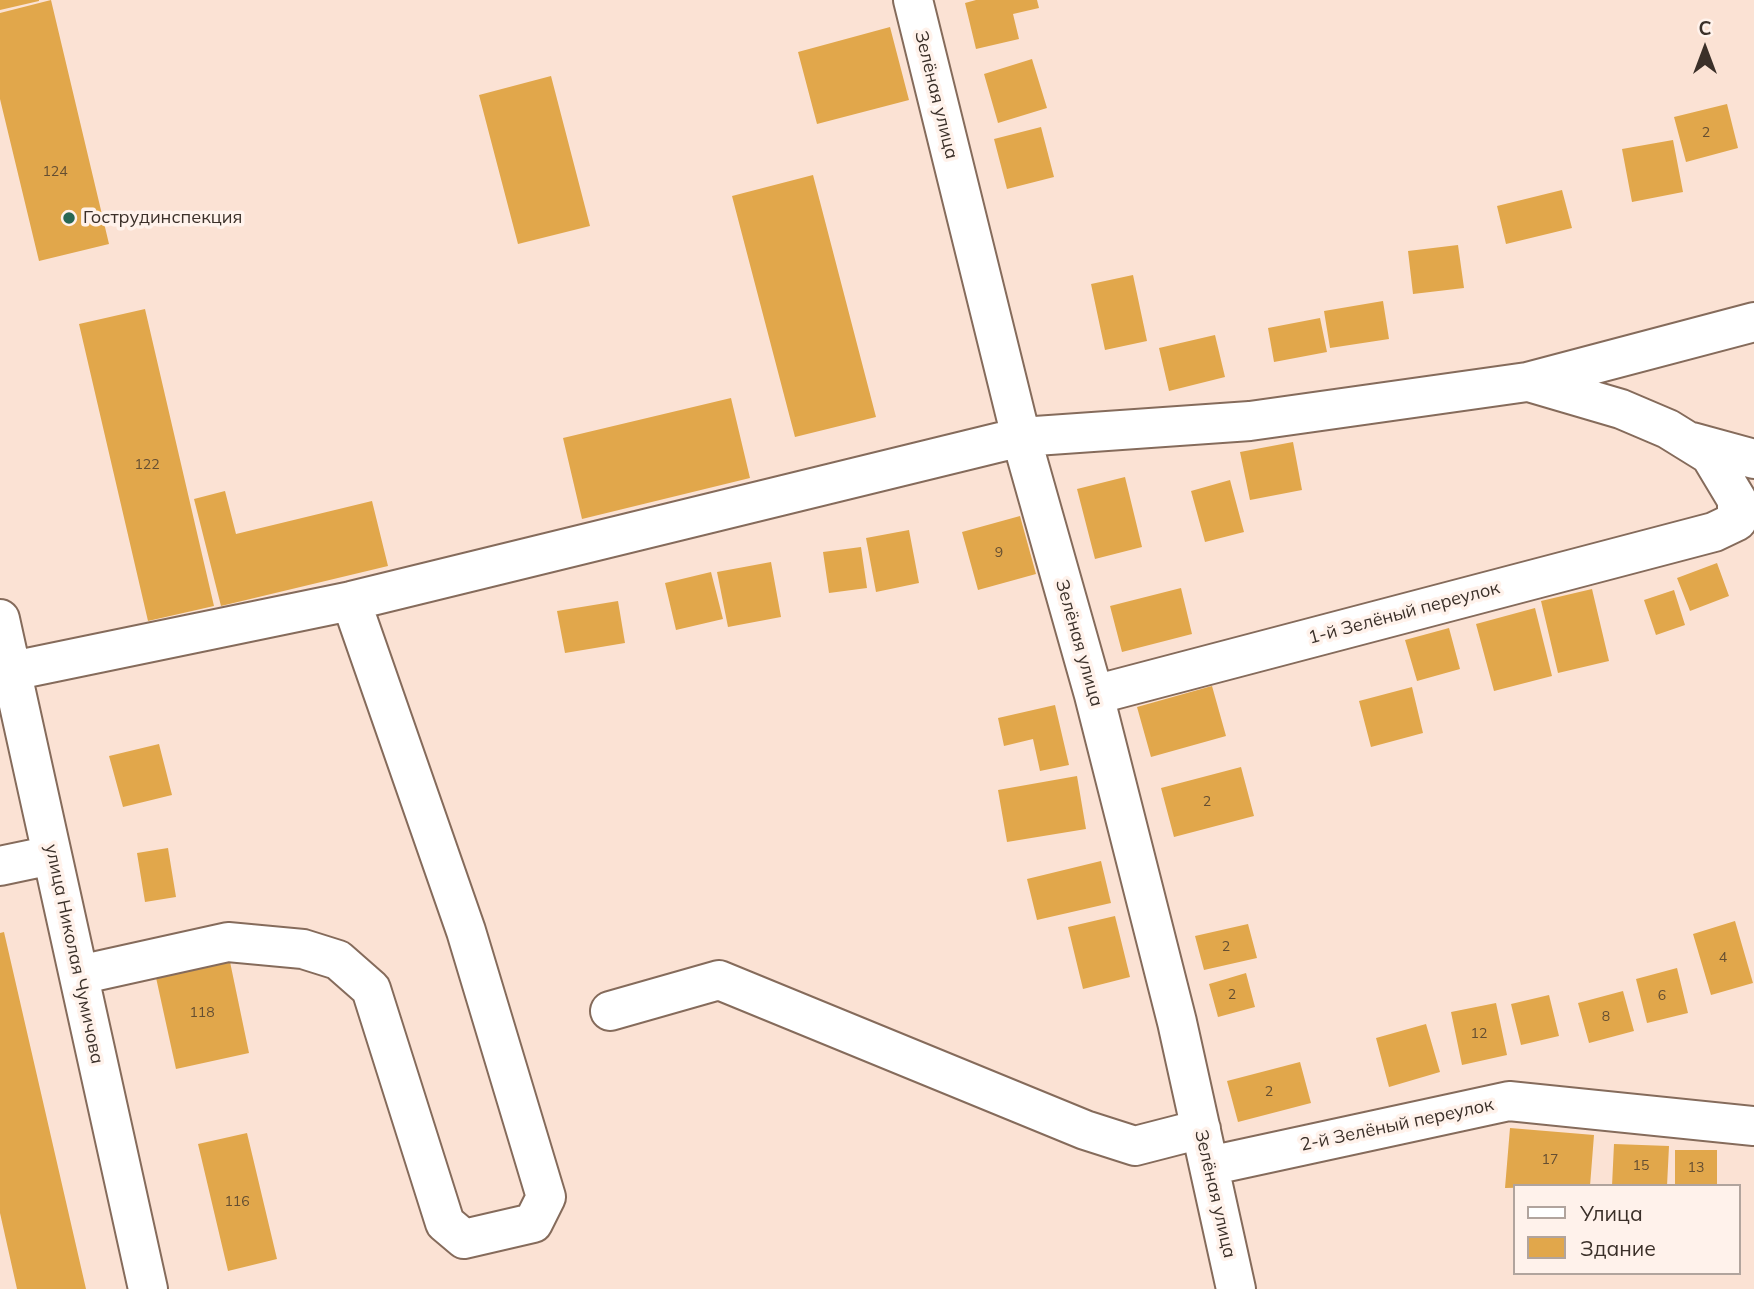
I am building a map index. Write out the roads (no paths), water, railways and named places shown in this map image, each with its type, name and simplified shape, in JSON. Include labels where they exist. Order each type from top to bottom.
[{"type":"street","name":"Зелёная улица","points":[[913,0],[1021,437],[1094,695],[1201,1129],[1236,1289]]},
{"type":"street","points":[[12,671],[351,601],[1021,437],[1250,421],[1527,382],[1754,322]]},
{"type":"street","points":[[1527,382],[1621,409],[1686,441],[1754,459]]},
{"type":"street","name":"1-й Зелёный переулок","points":[[1094,695],[1714,531],[1737,521],[1737,500],[1710,455],[1686,441]]},
{"type":"street","points":[[79,975],[228,942],[303,949],[338,960],[371,989],[444,1223],[464,1239],[533,1223],[546,1197],[466,931],[351,601]]},
{"type":"street","name":"улица Николая Чумичова","points":[[0,619],[148,1289]]},
{"type":"street","points":[[0,866],[52,855]]},
{"type":"street","points":[[610,1011],[719,980],[1085,1130],[1135,1146],[1201,1129]]},
{"type":"street","name":"2-й Зелёный переулок","points":[[1209,1166],[1509,1101],[1754,1126]]},
{"type":"place","name":"Гострудинспекция","points":[[69,218]]}]
